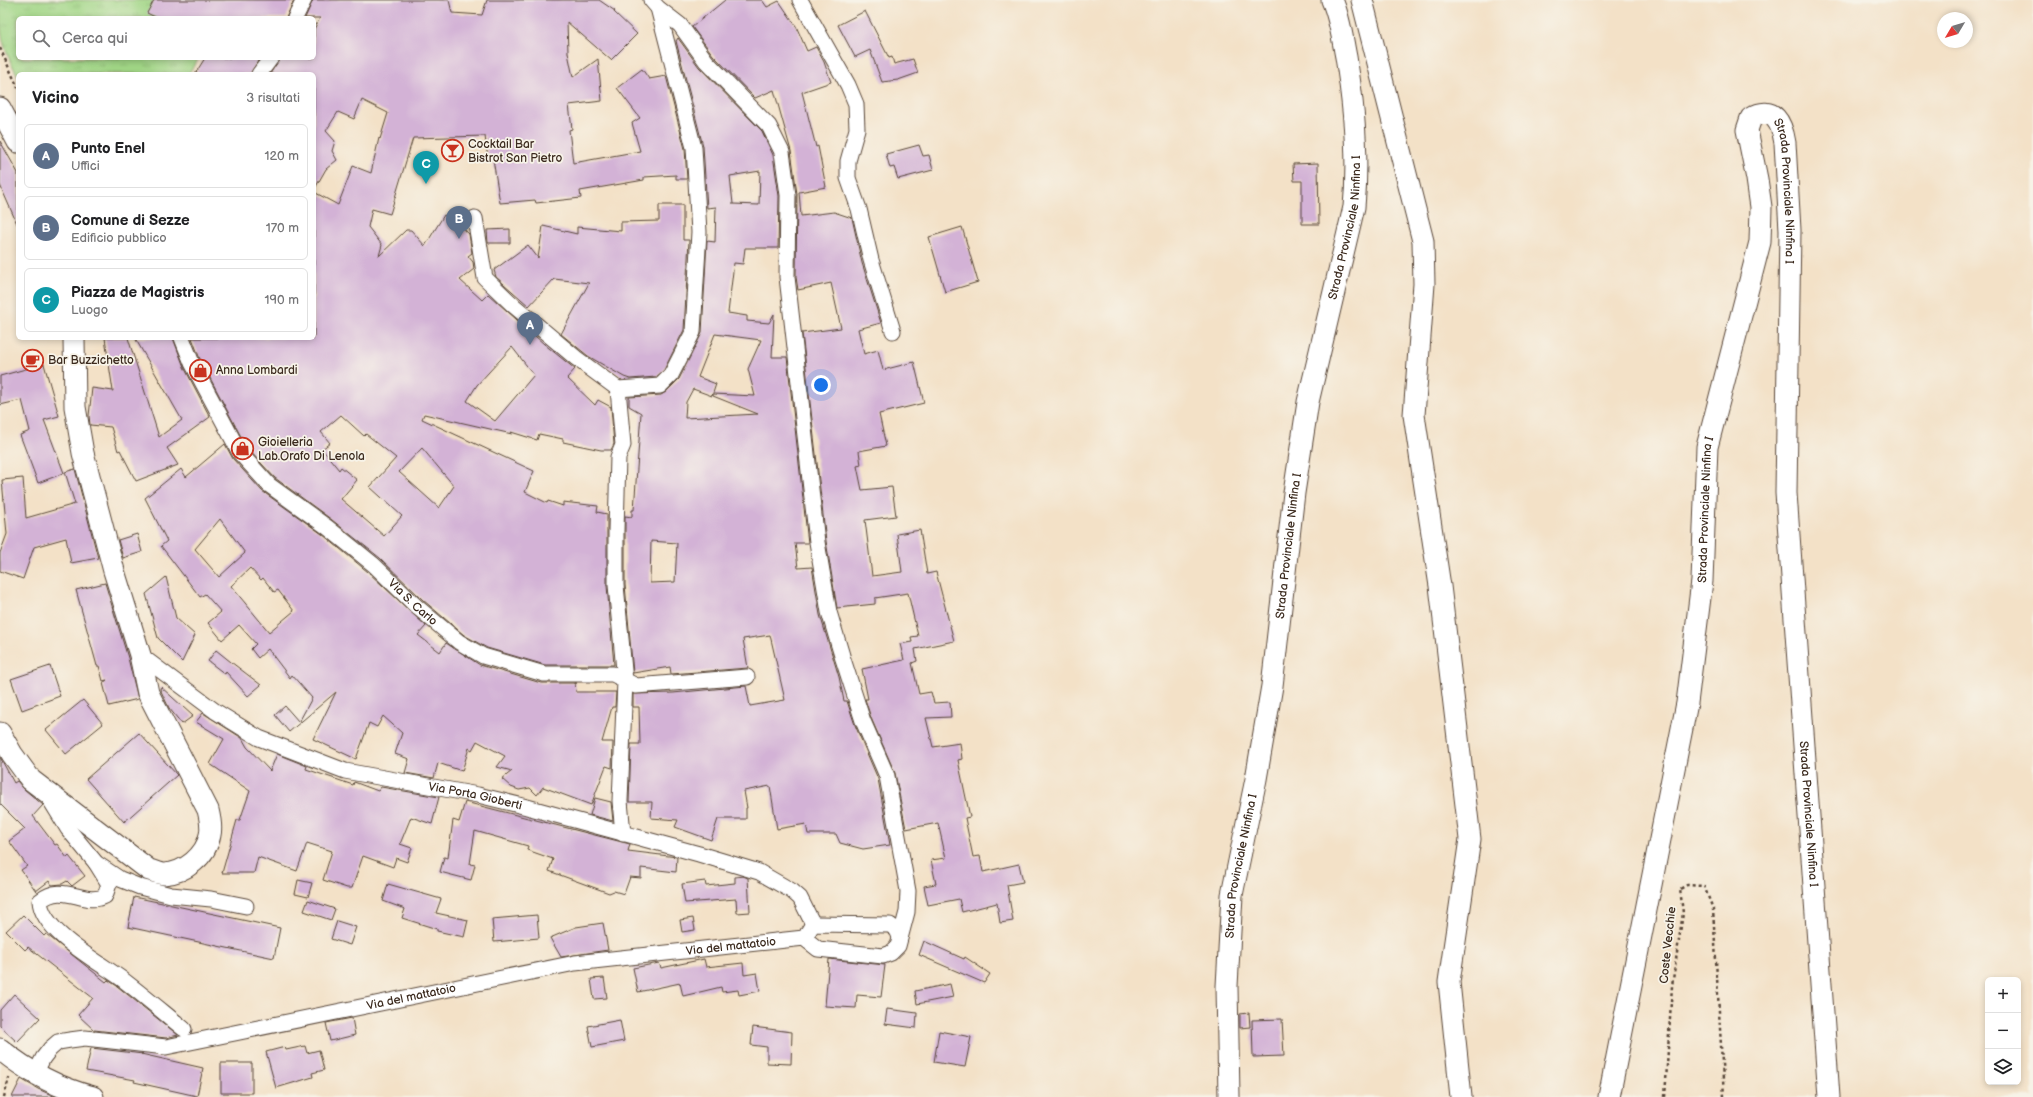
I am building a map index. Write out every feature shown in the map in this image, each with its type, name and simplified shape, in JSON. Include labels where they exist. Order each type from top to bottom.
[{"type":"street","points":[[296,16],[304,0]]},
{"type":"street","points":[[800,0],[848,85],[856,104],[857,129],[848,161],[848,178],[859,209],[871,260],[893,331]]},
{"type":"street","name":"Strada Provinciale Ninfina I","points":[[1229,1097],[1227,986],[1232,895],[1256,779],[1272,686],[1294,493],[1307,409],[1354,207],[1357,176],[1354,112],[1340,26],[1332,0]]},
{"type":"street","points":[[1362,0],[1423,241],[1424,284],[1414,414],[1440,586],[1470,839],[1449,982],[1461,1097]]},
{"type":"street","points":[[475,218],[485,278],[513,305],[547,334],[618,389],[660,386],[672,375],[693,332],[699,232],[694,148],[654,4]]},
{"type":"street","points":[[654,4],[680,25],[706,61],[769,126],[782,152],[788,195],[787,277],[817,542],[830,612],[843,659],[863,721],[887,776],[908,891],[907,912],[898,946],[891,953],[883,956],[818,949],[804,938],[813,924],[890,925],[897,930],[900,937]]},
{"type":"street","points":[[260,72],[270,60]]},
{"type":"street","points":[[0,108],[16,138]]},
{"type":"street","name":"Strada Provinciale Ninfina I","points":[[1609,1097],[1687,703],[1702,581],[1707,447],[1760,242],[1761,206],[1747,130],[1751,118],[1762,113],[1773,115],[1777,119],[1784,132],[1785,143],[1790,230],[1786,493],[1829,1097]]},
{"type":"street","points":[[0,733],[12,754],[31,780],[149,870],[163,874],[177,871],[189,865],[205,847],[210,836],[208,810],[148,693],[140,655],[114,571],[82,453],[74,407],[74,340]]},
{"type":"street","name":"Via S. Carlo","points":[[183,340],[192,363],[240,453],[269,485],[328,527],[374,565],[417,607],[458,642],[483,656],[544,674],[613,674],[636,686],[747,677]]},
{"type":"street","points":[[618,389],[624,445],[618,457],[616,585],[625,681],[620,801],[623,834]]},
{"type":"street","name":"Via Porta Gioberti","points":[[140,655],[215,711],[259,738],[345,771],[478,795],[528,807],[759,872],[792,891],[800,898],[813,924]]},
{"type":"street","points":[[44,791],[68,829],[96,863],[109,884],[105,896],[94,899],[62,892],[45,897],[40,901],[43,913],[65,938],[122,979],[184,1029]]},
{"type":"street","points":[[96,863],[120,878],[140,887],[171,895],[211,899],[246,906]]},
{"type":"street","name":"Via del mattatoio","points":[[35,1074],[43,1058],[58,1042],[85,1038],[166,1047],[575,963],[804,938]]},
{"type":"street","points":[[0,1049],[35,1074],[69,1091],[93,1097]]},
{"type":"path","points":[[0,48],[16,84]]},
{"type":"path","name":"Coste Vecchie","points":[[1665,1097],[1672,986],[1683,913],[1680,889],[1687,885],[1704,886],[1713,909],[1724,1097]]},
{"type":"green space","points":[[0,0],[224,0],[213,16],[16,16],[16,60],[198,60],[189,72],[16,72],[5,48],[0,22]]},
{"type":"building","points":[[154,0],[294,0],[287,16],[153,16],[147,13]]},
{"type":"building","points":[[313,0],[449,0],[452,13],[482,15],[487,0],[599,0],[615,11],[614,12],[637,34],[611,60],[567,22],[568,53],[573,77],[598,59],[602,101],[569,105],[572,129],[569,130],[573,163],[640,151],[632,123],[640,118],[617,88],[642,69],[649,79],[666,76],[685,149],[687,179],[676,179],[676,175],[644,177],[644,180],[580,191],[581,198],[536,203],[535,200],[500,203],[493,159],[488,159],[485,136],[413,138],[390,214],[372,209],[368,227],[382,245],[379,256],[406,230],[411,230],[425,246],[444,215],[455,221],[469,234],[472,253],[468,256],[473,262],[474,269],[460,280],[482,300],[488,294],[544,344],[575,369],[567,378],[595,405],[598,400],[611,407],[614,444],[611,450],[601,450],[563,442],[563,439],[539,434],[537,440],[511,432],[512,434],[424,414],[422,419],[534,471],[525,492],[547,503],[548,501],[563,506],[563,502],[598,506],[597,512],[607,514],[607,586],[614,665],[545,665],[487,648],[464,635],[423,600],[380,558],[275,478],[247,448],[200,359],[193,340],[316,340],[316,193],[338,205],[353,166],[371,173],[379,138],[380,139],[388,113],[362,100],[354,119],[338,112],[326,131],[335,141],[332,151],[337,160],[326,169],[316,186],[316,72],[271,72],[279,60],[316,60],[316,25],[320,18],[316,18],[316,16],[306,16]],"holes":[[[512,347],[534,375],[495,421],[467,401],[477,385]],[[341,415],[364,436],[366,434],[396,458],[370,487],[402,516],[384,536],[341,499],[357,480],[341,467],[339,470],[322,449],[330,443],[321,432]],[[422,448],[454,486],[439,508],[399,472]]]},
{"type":"building","points":[[725,0],[762,0],[767,7],[779,1],[796,26],[807,51],[816,47],[824,62],[831,82],[802,92],[816,147],[818,146],[826,187],[799,192],[801,216],[834,212],[852,218],[862,263],[881,323],[858,329],[864,354],[878,350],[883,370],[914,362],[924,403],[879,414],[886,446],[859,451],[861,465],[857,466],[862,490],[892,487],[896,516],[865,520],[872,576],[902,572],[897,534],[920,530],[927,574],[936,572],[954,641],[915,649],[917,661],[912,663],[919,694],[931,692],[934,703],[950,702],[951,717],[926,718],[933,747],[960,743],[962,759],[958,760],[970,817],[965,818],[973,857],[980,856],[983,872],[1019,864],[1023,882],[1007,885],[1013,921],[1000,923],[997,903],[962,912],[959,899],[928,905],[924,886],[936,884],[931,860],[946,858],[938,823],[906,829],[895,773],[871,718],[865,699],[868,699],[862,669],[904,660],[900,644],[912,642],[911,637],[918,636],[908,593],[875,598],[875,604],[837,608],[826,541],[802,333],[841,328],[831,283],[798,290],[796,277],[797,194],[791,151],[774,90],[755,98],[713,55],[692,27]]},
{"type":"building","points":[[865,11],[889,58],[892,57],[894,64],[913,59],[918,73],[898,80],[882,82],[870,50],[855,57],[838,25]]},
{"type":"building","points":[[678,38],[699,67],[762,131],[773,155],[779,196],[778,248],[745,248],[743,264],[734,263],[728,313],[747,316],[747,321],[769,323],[774,314],[772,357],[787,357],[808,543],[795,543],[798,568],[812,567],[820,615],[839,677],[844,701],[847,701],[855,725],[878,779],[890,845],[863,849],[840,843],[836,834],[808,834],[806,824],[777,829],[770,786],[744,791],[747,808],[746,819],[718,819],[711,840],[675,827],[678,820],[651,818],[652,802],[629,802],[631,744],[640,744],[639,707],[633,707],[633,694],[673,693],[746,686],[750,706],[785,700],[770,635],[743,639],[748,668],[671,674],[670,667],[633,673],[625,585],[625,516],[632,517],[632,510],[634,510],[641,413],[629,406],[629,397],[661,395],[679,379],[702,333],[707,241],[715,242],[716,207],[707,208],[703,146],[676,41]],"holes":[[[760,171],[759,205],[733,204],[730,176]],[[715,334],[761,340],[748,369],[755,396],[713,394],[713,396],[758,414],[685,418],[686,402],[693,389],[712,396],[716,384],[698,377]],[[651,541],[677,543],[675,582],[650,583]]]},
{"type":"building","points":[[204,60],[259,60],[251,72],[196,72]]},
{"type":"building","points":[[0,141],[16,169],[16,221],[0,185]]},
{"type":"building","points":[[919,145],[923,156],[929,155],[933,170],[898,179],[894,167],[890,168],[886,154]]},
{"type":"building","points":[[1318,163],[1319,224],[1302,224],[1302,181],[1294,181],[1293,164]]},
{"type":"building","points":[[659,205],[683,205],[683,240],[689,240],[684,330],[664,370],[656,377],[630,379],[624,377],[588,356],[561,334],[589,283],[554,279],[529,306],[496,277],[494,270],[528,245],[538,258],[543,226],[577,234],[577,227],[621,231],[621,222],[659,221]]},
{"type":"building","points":[[962,227],[978,282],[945,292],[929,237]]},
{"type":"building","points":[[510,229],[510,243],[488,243],[487,230]]},
{"type":"building","points":[[105,340],[129,340],[159,437],[182,420],[136,340],[174,340],[184,367],[210,417],[167,448],[178,465],[136,481],[120,450],[118,451],[111,427],[90,425],[89,416],[92,388],[113,391]]},
{"type":"building","points":[[44,364],[59,416],[44,420],[64,473],[38,483],[20,435],[30,431],[22,400],[0,405],[0,376]]},
{"type":"building","points":[[225,444],[233,459],[262,491],[322,534],[368,572],[426,626],[418,635],[440,652],[446,643],[480,665],[541,683],[575,683],[576,692],[616,692],[615,707],[612,707],[602,742],[613,742],[612,768],[606,766],[591,805],[543,787],[537,795],[530,788],[519,790],[511,787],[502,779],[512,771],[497,767],[505,756],[477,741],[472,750],[469,748],[462,771],[438,763],[434,778],[405,773],[409,759],[395,754],[402,733],[383,716],[377,727],[369,723],[356,759],[313,739],[336,692],[289,732],[275,715],[285,706],[299,722],[312,698],[292,675],[290,678],[268,649],[258,658],[251,649],[256,644],[239,625],[222,640],[208,623],[221,612],[205,594],[200,597],[161,546],[167,541],[145,498],[181,469],[186,477]],"holes":[[[220,519],[245,553],[219,577],[195,549]],[[250,568],[261,580],[263,578],[274,592],[278,590],[294,611],[269,632],[231,586]]]},
{"type":"building","points":[[75,469],[98,558],[71,563],[66,538],[34,547],[23,579],[0,571],[0,553],[7,534],[2,480],[23,478],[26,518],[75,504],[65,472]]},
{"type":"building","points":[[137,534],[142,552],[123,558],[118,540]]},
{"type":"building","points":[[166,577],[176,618],[195,635],[182,662],[158,638],[146,594]]},
{"type":"building","points":[[105,583],[128,658],[138,699],[109,706],[103,683],[107,680],[103,681],[99,666],[97,666],[76,590]]},
{"type":"building","points":[[216,650],[261,685],[248,696],[226,672],[225,674],[208,661]]},
{"type":"building","points":[[50,666],[60,696],[22,710],[11,679]]},
{"type":"building","points":[[161,687],[193,716],[182,724],[169,708],[160,689]]},
{"type":"building","points":[[83,700],[103,724],[66,754],[46,730]]},
{"type":"building","points":[[203,713],[242,738],[247,747],[270,771],[277,754],[307,766],[306,769],[353,785],[354,782],[378,791],[381,787],[439,797],[432,824],[411,817],[400,844],[412,848],[407,862],[396,858],[393,867],[363,856],[352,888],[347,888],[323,880],[332,851],[307,843],[297,871],[258,857],[254,873],[222,873],[237,820],[240,820],[250,791],[210,764],[224,739],[196,722]]},
{"type":"building","points":[[139,733],[177,775],[124,822],[86,779]]},
{"type":"building","points":[[0,757],[14,783],[17,781],[43,805],[33,816],[55,845],[57,844],[67,858],[69,856],[85,876],[72,886],[67,881],[62,884],[52,885],[49,881],[36,891],[21,870],[27,866],[9,841],[25,829],[0,804]]},
{"type":"building","points":[[595,798],[611,802],[613,821],[590,815]]},
{"type":"building","points":[[465,802],[630,844],[628,851],[677,857],[676,872],[641,868],[641,878],[630,877],[624,894],[614,891],[609,893],[549,871],[553,859],[527,850],[528,846],[475,831],[470,864],[475,865],[471,880],[440,872],[444,857],[448,858],[453,820],[459,822]]},
{"type":"building","points":[[743,876],[748,878],[750,912],[737,913],[736,899],[685,903],[682,884],[705,881],[706,886],[735,883],[735,877]]},
{"type":"building","points":[[298,880],[312,883],[308,897],[295,894]]},
{"type":"building","points":[[388,884],[441,899],[436,913],[468,920],[464,937],[437,931],[437,929],[402,918],[405,909],[383,901]]},
{"type":"building","points":[[134,897],[280,928],[274,958],[128,927]]},
{"type":"building","points":[[308,900],[335,909],[331,920],[304,911]]},
{"type":"building","points":[[23,915],[44,936],[46,934],[106,982],[108,980],[117,986],[178,1035],[166,1038],[94,1030],[78,1015],[93,998],[28,947],[25,950],[6,931]]},
{"type":"building","points":[[537,915],[539,938],[494,942],[492,919]]},
{"type":"building","points":[[693,918],[695,930],[682,932],[680,920]]},
{"type":"building","points":[[337,921],[356,927],[350,945],[331,939]]},
{"type":"building","points":[[603,923],[608,950],[561,957],[550,938],[576,927]]},
{"type":"building","points":[[924,941],[964,959],[965,957],[990,974],[984,983],[919,955]]},
{"type":"building","points":[[704,959],[706,967],[743,963],[744,975],[757,973],[760,991],[739,995],[738,990],[722,992],[721,987],[683,996],[680,983],[638,992],[633,968],[659,963],[661,968]]},
{"type":"building","points":[[829,959],[885,965],[881,997],[857,995],[856,1008],[825,1006]]},
{"type":"building","points":[[604,978],[607,998],[594,999],[591,979]]},
{"type":"building","points":[[950,984],[953,997],[917,1004],[915,991]]},
{"type":"building","points":[[14,994],[40,1018],[17,1042],[0,1026],[0,1010]]},
{"type":"building","points":[[887,1009],[917,1013],[916,1028],[885,1024]]},
{"type":"building","points":[[1249,1013],[1250,1027],[1240,1028],[1240,1014]]},
{"type":"building","points":[[352,1018],[355,1035],[330,1041],[326,1023]]},
{"type":"building","points":[[1282,1019],[1284,1056],[1253,1057],[1252,1020]]},
{"type":"building","points":[[620,1020],[624,1041],[592,1047],[588,1026]]},
{"type":"building","points":[[753,1027],[792,1032],[791,1064],[767,1063],[767,1047],[751,1045]]},
{"type":"building","points":[[939,1031],[971,1037],[965,1067],[934,1062]]},
{"type":"building","points":[[305,1046],[307,1053],[319,1050],[324,1070],[312,1073],[313,1077],[276,1088],[266,1052],[285,1047],[286,1050]]},
{"type":"building","points":[[91,1048],[143,1054],[141,1054],[203,1068],[197,1096],[134,1082],[135,1080],[86,1071]]},
{"type":"building","points":[[221,1063],[252,1063],[252,1093],[221,1093]]},
{"type":"building","points":[[21,1079],[38,1089],[56,1097],[12,1097]]},
{"type":"place","name":"Cocktail Bar Bistrot San Pietro","points":[[453,151]]},
{"type":"place","name":"Piazza de Magistris","points":[[426,184]]},
{"type":"place","name":"Comune di Sezze","points":[[459,239]]},
{"type":"place","name":"Punto Enel","points":[[530,345]]},
{"type":"place","name":"Bar Buzzichetto","points":[[33,360]]},
{"type":"place","name":"Anna Lombardi","points":[[200,370]]},
{"type":"place","name":"Gioielleria Lab.Orafo Di Lenola","points":[[242,449]]}]
